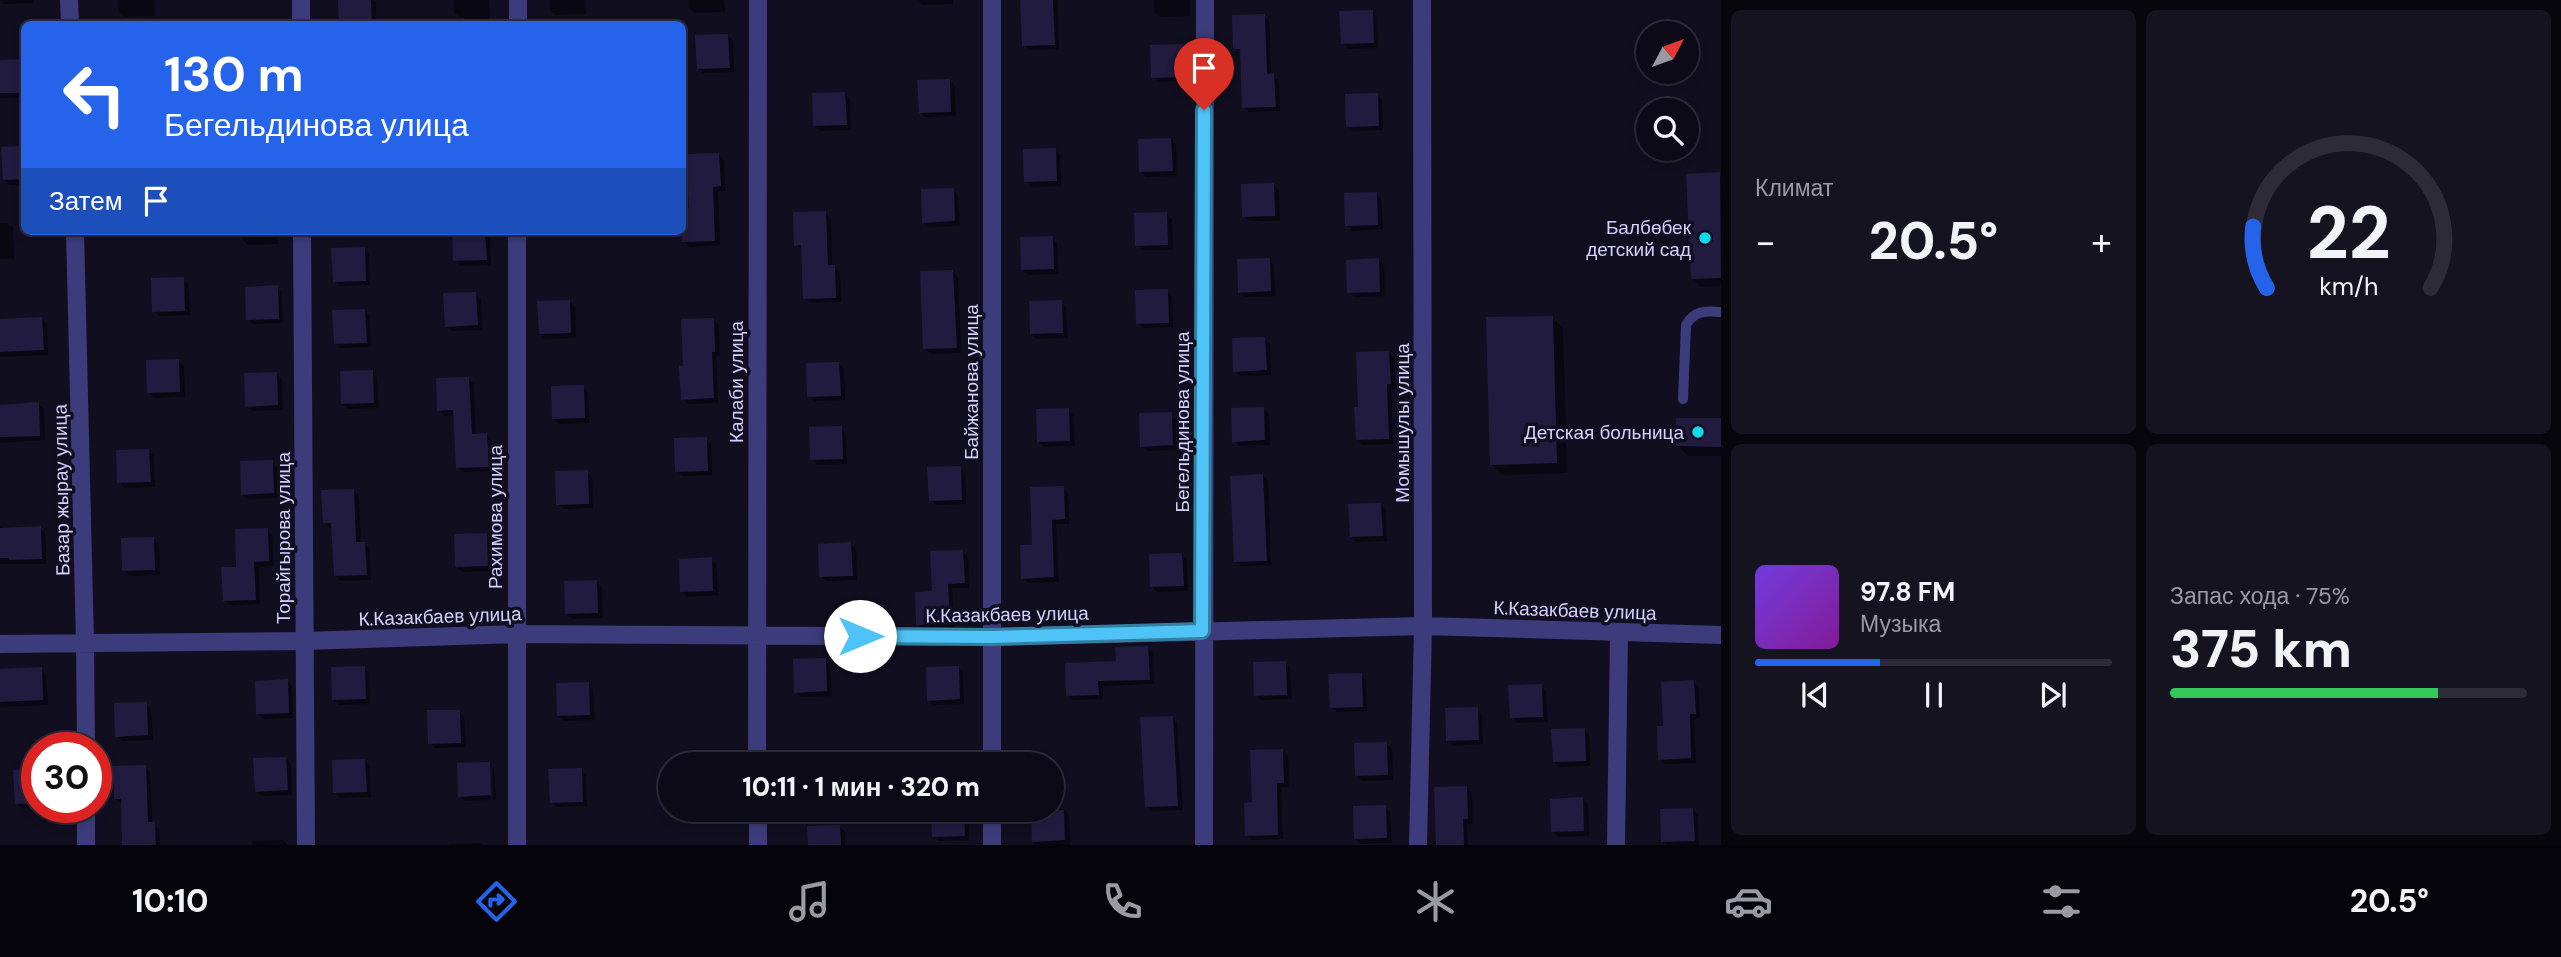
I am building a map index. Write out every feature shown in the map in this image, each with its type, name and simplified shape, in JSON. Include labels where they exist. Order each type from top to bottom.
[{"type":"street","points":[[69,0],[70,21]]},
{"type":"street","points":[[301,0],[301,21]]},
{"type":"street","points":[[518,0],[518,21]]},
{"type":"street","name":"Калаби улица","points":[[757,752],[758,0]]},
{"type":"street","name":"Байжанова улица","points":[[992,0],[992,752]]},
{"type":"street","name":"Бегельдинова улица","points":[[1204,845],[1202,631],[1205,0]]},
{"type":"street","name":"Момышулы улица","points":[[1418,845],[1423,626],[1422,0]]},
{"type":"street","name":"Базар жырау улица","points":[[75,235],[86,732]]},
{"type":"street","name":"Торайгырова улица","points":[[302,235],[306,845]]},
{"type":"street","name":"Рахимова улица","points":[[517,235],[517,845]]},
{"type":"street","name":"К.Казакбаев улица","points":[[0,644],[516,634],[992,637],[1423,626],[1721,635]]},
{"type":"street","points":[[1616,845],[1619,632]]},
{"type":"street","points":[[758,822],[758,845]]},
{"type":"street","points":[[992,822],[992,845]]},
{"type":"street","points":[[86,823],[86,845]]},
{"type":"lane","points":[[1683,399],[1686,325],[1691,316],[1699,311],[1721,312]]},
{"type":"building","points":[[338,0],[371,0],[372,21],[339,21]]},
{"type":"building","points":[[1020,0],[1053,0],[1055,45],[1022,46]]},
{"type":"building","points":[[1373,10],[1374,43],[1341,44],[1339,11]]},
{"type":"building","points":[[1265,14],[1267,74],[1274,73],[1276,107],[1242,108],[1240,49],[1233,49],[1232,15]]},
{"type":"building","points":[[728,34],[730,68],[697,69],[695,35]]},
{"type":"building","points":[[1183,44],[1184,77],[1151,78],[1150,45]]},
{"type":"building","points":[[21,59],[21,93],[0,93],[0,60]]},
{"type":"building","points":[[950,79],[951,112],[919,113],[917,80]]},
{"type":"building","points":[[845,92],[847,125],[813,126],[812,93]]},
{"type":"building","points":[[1378,93],[1379,126],[1346,127],[1345,94]]},
{"type":"building","points":[[1171,138],[1173,171],[1139,172],[1138,139]]},
{"type":"building","points":[[21,146],[21,179],[3,180],[1,147]]},
{"type":"building","points":[[1056,148],[1057,181],[1024,182],[1023,149]]},
{"type":"building","points":[[719,153],[721,186],[713,187],[715,241],[682,242],[682,235],[686,235],[686,208],[689,208],[686,154]]},
{"type":"building","name":"Балбөбек детский сад","points":[[1720,172],[1721,278],[1691,279],[1686,174]]},
{"type":"building","points":[[1274,183],[1275,216],[1242,217],[1241,184]]},
{"type":"building","points":[[954,188],[955,221],[922,223],[921,189]]},
{"type":"building","points":[[1377,192],[1378,225],[1345,226],[1344,193]]},
{"type":"building","points":[[826,211],[828,265],[835,265],[836,298],[803,299],[801,245],[794,246],[793,212]]},
{"type":"building","points":[[1167,212],[1168,245],[1135,246],[1134,213]]},
{"type":"building","points":[[452,235],[485,235],[487,260],[453,261]]},
{"type":"building","points":[[1053,236],[1054,269],[1021,270],[1020,237]]},
{"type":"building","points":[[365,247],[366,281],[333,282],[331,248]]},
{"type":"building","points":[[1270,258],[1271,291],[1238,293],[1237,259]]},
{"type":"building","points":[[1379,258],[1380,292],[1347,293],[1346,260]]},
{"type":"building","points":[[953,270],[957,348],[923,349],[920,271]]},
{"type":"building","points":[[184,277],[185,311],[152,312],[151,278]]},
{"type":"building","points":[[278,285],[279,319],[246,320],[245,287]]},
{"type":"building","points":[[1168,289],[1169,323],[1136,324],[1135,290]]},
{"type":"building","points":[[476,292],[478,325],[445,327],[443,293]]},
{"type":"building","points":[[570,300],[571,333],[539,334],[537,301]]},
{"type":"building","points":[[1062,300],[1063,333],[1030,334],[1029,301]]},
{"type":"building","points":[[365,309],[367,343],[334,344],[332,310]]},
{"type":"building","points":[[1553,316],[1557,463],[1490,465],[1486,317]]},
{"type":"building","points":[[42,317],[44,350],[0,352],[0,319]]},
{"type":"building","points":[[714,318],[714,398],[681,400],[681,319]]},
{"type":"building","points":[[1265,337],[1267,370],[1233,372],[1232,338]]},
{"type":"building","points":[[1389,351],[1389,439],[1356,440],[1356,352]]},
{"type":"building","points":[[179,359],[180,392],[147,393],[146,360]]},
{"type":"building","points":[[839,362],[841,396],[807,397],[806,363]]},
{"type":"building","points":[[373,370],[374,403],[341,404],[340,371]]},
{"type":"building","points":[[277,372],[278,405],[245,407],[244,373]]},
{"type":"building","points":[[469,377],[472,434],[487,433],[489,467],[456,468],[453,410],[437,411],[436,378]]},
{"type":"building","points":[[584,385],[585,418],[552,419],[551,386]]},
{"type":"building","points":[[39,402],[40,436],[0,437],[0,405]]},
{"type":"building","points":[[1264,407],[1265,440],[1232,442],[1231,408]]},
{"type":"building","points":[[1069,408],[1070,441],[1037,442],[1036,409]]},
{"type":"building","points":[[1172,412],[1173,445],[1140,447],[1139,413]]},
{"type":"building","name":"Детская больница","points":[[1676,418],[1721,418],[1721,447],[1676,446]]},
{"type":"building","points":[[842,426],[843,459],[810,460],[809,427]]},
{"type":"building","points":[[707,437],[708,471],[675,472],[674,438]]},
{"type":"building","points":[[149,449],[151,482],[117,483],[116,450]]},
{"type":"building","points":[[273,460],[274,493],[241,495],[240,461]]},
{"type":"building","points":[[961,466],[962,500],[929,501],[927,467]]},
{"type":"building","points":[[588,470],[589,504],[556,505],[555,471]]},
{"type":"building","points":[[1263,474],[1267,561],[1234,562],[1230,476]]},
{"type":"building","points":[[1064,486],[1065,519],[1052,520],[1054,577],[1021,579],[1020,545],[1032,545],[1030,487]]},
{"type":"building","points":[[354,489],[356,542],[365,542],[367,575],[334,576],[331,523],[323,523],[321,490]]},
{"type":"building","points":[[1381,503],[1383,536],[1350,537],[1348,504]]},
{"type":"building","points":[[41,526],[42,559],[0,558],[0,528]]},
{"type":"building","points":[[268,528],[269,561],[254,562],[256,600],[223,601],[221,567],[236,567],[235,529]]},
{"type":"building","points":[[487,533],[488,566],[455,567],[454,534]]},
{"type":"building","points":[[154,537],[155,570],[122,571],[121,538]]},
{"type":"building","points":[[851,542],[853,576],[819,577],[818,544]]},
{"type":"building","points":[[963,550],[965,583],[948,584],[950,624],[916,625],[915,592],[932,591],[930,551]]},
{"type":"building","points":[[1182,553],[1184,586],[1150,587],[1149,554]]},
{"type":"building","points":[[712,557],[713,591],[680,592],[679,559]]},
{"type":"building","points":[[597,580],[598,613],[565,614],[564,581]]},
{"type":"building","points":[[1148,646],[1150,680],[1098,681],[1099,695],[1066,696],[1065,663],[1116,661],[1115,647]]},
{"type":"building","points":[[826,658],[827,691],[794,693],[793,659]]},
{"type":"building","points":[[1286,661],[1287,695],[1254,696],[1253,662]]},
{"type":"building","points":[[365,666],[366,699],[332,700],[331,667]]},
{"type":"building","points":[[959,666],[960,699],[927,701],[926,667]]},
{"type":"building","points":[[42,667],[43,700],[0,702],[0,669]]},
{"type":"building","points":[[1362,673],[1363,707],[1330,708],[1328,674]]},
{"type":"building","points":[[288,679],[289,713],[256,714],[255,681]]},
{"type":"building","points":[[1694,680],[1696,714],[1690,714],[1691,758],[1658,760],[1657,726],[1663,726],[1661,682]]},
{"type":"building","points":[[589,682],[590,715],[557,716],[556,683]]},
{"type":"building","points":[[1542,684],[1543,717],[1510,718],[1508,685]]},
{"type":"building","points":[[147,702],[148,735],[115,737],[114,703]]},
{"type":"building","points":[[1478,707],[1479,740],[1446,741],[1445,708]]},
{"type":"building","points":[[427,710],[460,710],[461,743],[428,744]]},
{"type":"building","points":[[1173,716],[1178,806],[1145,807],[1140,717]]},
{"type":"building","points":[[1585,728],[1586,761],[1553,762],[1551,729]]},
{"type":"building","points":[[1387,742],[1388,775],[1355,776],[1354,743]]},
{"type":"building","points":[[1283,749],[1284,783],[1277,783],[1278,835],[1245,836],[1244,803],[1252,802],[1250,750]]},
{"type":"building","points":[[286,757],[288,790],[255,792],[253,758]]},
{"type":"building","points":[[365,759],[367,792],[333,793],[332,760]]},
{"type":"building","points":[[490,762],[491,795],[458,797],[457,763]]},
{"type":"building","points":[[146,765],[148,822],[155,822],[156,845],[122,845],[121,799],[114,799],[113,766]]},
{"type":"building","points":[[582,768],[583,802],[550,803],[548,769]]},
{"type":"building","points":[[13,770],[21,770],[21,804],[15,804]]},
{"type":"building","points":[[1467,786],[1468,819],[1463,819],[1464,845],[1436,845],[1434,787]]},
{"type":"building","points":[[1583,797],[1584,831],[1551,832],[1550,799]]},
{"type":"building","points":[[1386,805],[1387,838],[1354,839],[1353,806]]},
{"type":"building","points":[[1693,808],[1695,841],[1661,842],[1660,809]]},
{"type":"building","points":[[1064,810],[1065,840],[1032,842],[1031,822],[1064,822]]},
{"type":"building","points":[[931,822],[964,822],[965,836],[932,837]]},
{"type":"building","points":[[840,825],[841,845],[808,845],[807,826]]},
{"type":"place","name":"Балбөбек детский сад","points":[[1705,238]]},
{"type":"place","name":"Детская больница","points":[[1698,432]]},
{"type":"route","points":[[860,636],[992,637],[1202,631],[1204,110]]}]
